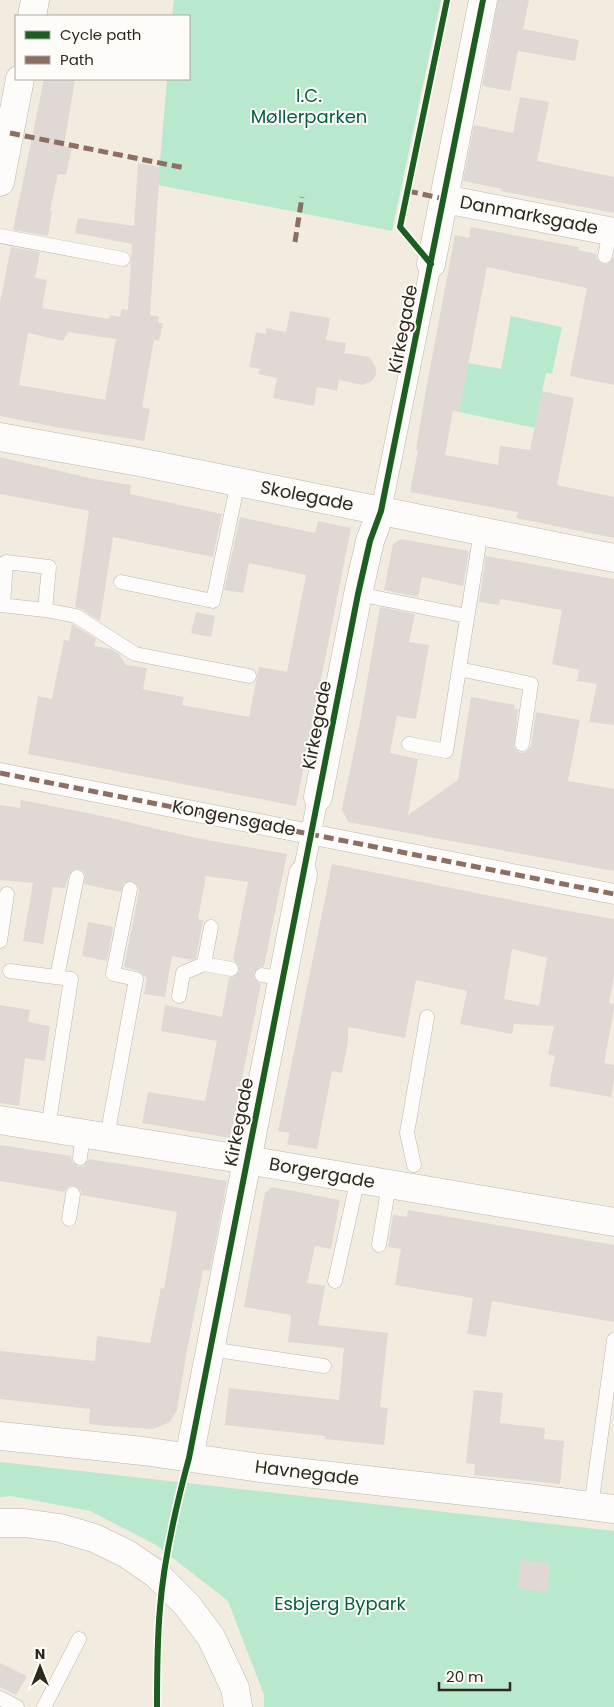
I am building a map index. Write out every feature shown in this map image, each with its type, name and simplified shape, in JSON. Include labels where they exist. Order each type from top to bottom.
[{"type":"street","points":[[32,15],[35,0]]},
{"type":"street","name":"Kirkegade","points":[[189,1458],[247,1160],[272,977],[303,874],[358,594],[370,540],[381,511],[483,0]]},
{"type":"street","points":[[0,182],[7,110],[20,80]]},
{"type":"street","name":"Danmarksgade","points":[[444,199],[610,240]]},
{"type":"street","name":"Skolegade","points":[[0,437],[139,462],[614,558]]},
{"type":"street","name":"Kongensgade","points":[[0,773],[614,894]]},
{"type":"street","name":"Borgergade","points":[[0,1120],[48,1128],[90,1143],[247,1160],[614,1222]]},
{"type":"street","name":"Havnegade","points":[[0,1436],[143,1451],[260,1468],[602,1508]]},
{"type":"street","points":[[0,1523],[24,1523],[60,1528],[94,1538],[127,1554],[156,1574],[187,1605],[212,1637],[235,1688],[238,1707]]},
{"type":"lane","points":[[0,236],[123,259]]},
{"type":"lane","points":[[121,582],[213,601],[238,482]]},
{"type":"lane","points":[[408,744],[446,751],[481,531]]},
{"type":"lane","points":[[44,610],[49,567],[6,562],[1,605],[76,616],[135,654],[249,676]]},
{"type":"lane","points":[[358,594],[467,616]]},
{"type":"lane","points":[[459,669],[531,684],[522,744]]},
{"type":"lane","points":[[57,977],[77,878]]},
{"type":"lane","points":[[90,1143],[136,978],[113,974],[130,889]]},
{"type":"lane","points":[[0,942],[7,894]]},
{"type":"lane","points":[[204,964],[211,927]]},
{"type":"lane","points":[[179,996],[183,973],[204,964],[231,970]]},
{"type":"lane","points":[[10,971],[71,979],[48,1128]]},
{"type":"lane","points":[[414,1165],[407,1133],[427,1017]]},
{"type":"lane","points":[[335,1281],[358,1178]]},
{"type":"lane","points":[[391,1214],[392,1184]]},
{"type":"lane","points":[[379,1245],[392,1184]]},
{"type":"lane","points":[[69,1220],[73,1194]]},
{"type":"lane","points":[[602,1508],[614,1340]]},
{"type":"lane","points":[[210,1349],[324,1366]]},
{"type":"lane","points":[[44,1707],[79,1639]]},
{"type":"lane","points":[[0,1698],[17,1707]]},
{"type":"green space","name":"I.C. Møllerparken","points":[[174,0],[441,0],[392,231],[158,185],[167,80],[190,80],[190,15],[172,15]]},
{"type":"green space","points":[[511,316],[562,327],[552,374],[546,373],[535,428],[459,412],[468,363],[501,369]]},
{"type":"green space","name":"Esbjerg Bypark","points":[[0,1462],[614,1531],[614,1707],[264,1707],[264,1695],[228,1601],[156,1545],[90,1511],[11,1496],[0,1497]]},
{"type":"building","points":[[498,0],[529,0],[523,29],[579,40],[575,61],[518,51],[510,91],[482,86]]},
{"type":"building","points":[[44,80],[75,80],[64,146],[72,148],[66,175],[58,174],[50,211],[52,211],[48,236],[13,230]]},
{"type":"building","points":[[520,97],[549,102],[537,161],[614,177],[614,213],[501,191],[502,189],[463,181],[474,125],[513,133]]},
{"type":"building","points":[[138,163],[160,167],[150,315],[159,317],[158,323],[163,323],[159,341],[154,340],[142,407],[150,409],[144,441],[0,416],[0,303],[11,247],[40,252],[35,278],[47,280],[42,308],[109,319],[110,315],[120,317],[122,309],[128,310],[132,244],[75,233],[78,218],[134,226]],"holes":[[[68,332],[116,339],[105,400],[19,385],[28,333],[63,341]]]},
{"type":"building","points":[[471,227],[578,247],[578,250],[596,254],[597,259],[603,264],[608,264],[614,257],[614,385],[570,376],[587,288],[487,267],[459,412],[453,411],[445,455],[498,465],[500,446],[530,450],[542,391],[574,398],[557,485],[614,497],[614,538],[516,518],[518,512],[410,492],[418,450],[416,450],[423,406],[455,235],[469,238]]},
{"type":"building","points":[[290,311],[330,318],[326,340],[346,343],[344,353],[369,357],[376,371],[372,381],[362,385],[339,380],[337,391],[317,387],[314,406],[273,398],[277,378],[258,374],[260,369],[249,367],[256,332],[266,334],[266,328],[286,332]]},
{"type":"building","points":[[0,457],[94,479],[131,485],[130,494],[222,514],[213,557],[113,537],[100,621],[75,607],[89,511],[0,494]]},
{"type":"building","points":[[240,517],[315,533],[318,521],[351,528],[296,806],[28,754],[38,696],[52,699],[64,640],[69,641],[72,624],[96,639],[94,646],[111,649],[119,654],[126,665],[147,668],[143,689],[184,697],[182,705],[249,717],[259,667],[287,672],[306,575],[249,563],[243,593],[224,590]]},
{"type":"building","points":[[401,539],[469,551],[463,586],[422,577],[418,597],[384,590],[393,544]]},
{"type":"building","points":[[486,556],[614,579],[614,725],[589,722],[597,684],[577,681],[579,670],[552,664],[562,610],[500,599],[499,605],[479,602]]},
{"type":"building","points":[[380,607],[415,614],[409,642],[429,645],[416,719],[397,716],[390,753],[418,759],[408,815],[458,780],[471,697],[515,705],[514,709],[518,709],[514,747],[520,753],[526,752],[531,746],[536,712],[580,720],[568,781],[614,789],[614,871],[348,822],[342,809],[360,722]]},
{"type":"building","points":[[196,612],[215,616],[211,637],[191,633]]},
{"type":"building","points":[[21,800],[102,816],[196,838],[287,854],[264,966],[259,967],[254,973],[254,978],[261,984],[230,1138],[142,1123],[148,1092],[205,1101],[217,1041],[161,1031],[165,1005],[222,1017],[229,978],[234,977],[239,971],[239,966],[233,960],[248,882],[206,876],[198,919],[203,920],[196,958],[192,960],[172,956],[165,997],[144,994],[147,977],[138,971],[124,967],[139,891],[138,886],[132,881],[124,883],[121,892],[84,884],[85,875],[83,871],[74,869],[69,875],[65,888],[53,887],[43,944],[23,941],[33,883],[0,880],[0,805],[20,808]]},
{"type":"building","points":[[332,864],[614,919],[614,975],[609,1003],[614,1004],[614,1009],[604,1063],[614,1065],[611,1097],[549,1086],[555,1056],[548,1054],[554,1026],[514,1024],[512,1034],[460,1024],[467,991],[416,980],[405,1038],[348,1027],[348,1042],[342,1073],[332,1071],[317,1149],[287,1144],[290,1133],[278,1131]],"holes":[[[512,949],[547,958],[539,1006],[504,999]]]},
{"type":"building","points":[[88,922],[113,927],[107,961],[82,956]]},
{"type":"building","points":[[0,1005],[30,1010],[28,1022],[50,1026],[45,1061],[25,1058],[19,1106],[0,1103]]},
{"type":"building","points":[[0,1145],[71,1156],[72,1162],[78,1167],[84,1166],[89,1159],[227,1181],[210,1271],[203,1270],[177,1410],[170,1422],[153,1429],[89,1424],[90,1409],[0,1399],[0,1351],[95,1361],[97,1336],[150,1343],[161,1288],[164,1289],[177,1212],[82,1195],[81,1190],[75,1186],[69,1186],[64,1192],[0,1181]]},
{"type":"building","points":[[272,1187],[340,1200],[331,1249],[315,1246],[307,1283],[325,1286],[318,1325],[388,1333],[380,1407],[388,1408],[384,1445],[325,1439],[325,1436],[225,1425],[229,1388],[339,1400],[344,1348],[288,1342],[291,1315],[244,1307],[265,1193]]},
{"type":"building","points":[[408,1210],[614,1245],[614,1322],[492,1301],[486,1337],[467,1334],[473,1298],[395,1285],[401,1249],[388,1247],[393,1215],[407,1217]]},
{"type":"building","points":[[474,1390],[503,1393],[500,1423],[545,1428],[544,1439],[564,1441],[560,1484],[474,1475],[475,1464],[466,1463]]},
{"type":"building","points":[[520,1560],[550,1563],[547,1592],[517,1588]]},
{"type":"building","points":[[0,1663],[27,1676],[16,1695],[0,1687]]},
{"type":"marked path","points":[[10,133],[185,168]]},
{"type":"marked path","points":[[408,191],[444,199]]},
{"type":"marked path","points":[[295,242],[302,197]]},
{"type":"marked path","points":[[0,773],[614,894]]},
{"type":"cycle path","points":[[431,264],[400,227],[447,0]]},
{"type":"cycle path","points":[[157,1707],[159,1620],[162,1589],[175,1513],[189,1458],[358,594],[370,541],[381,511],[483,0]]}]
